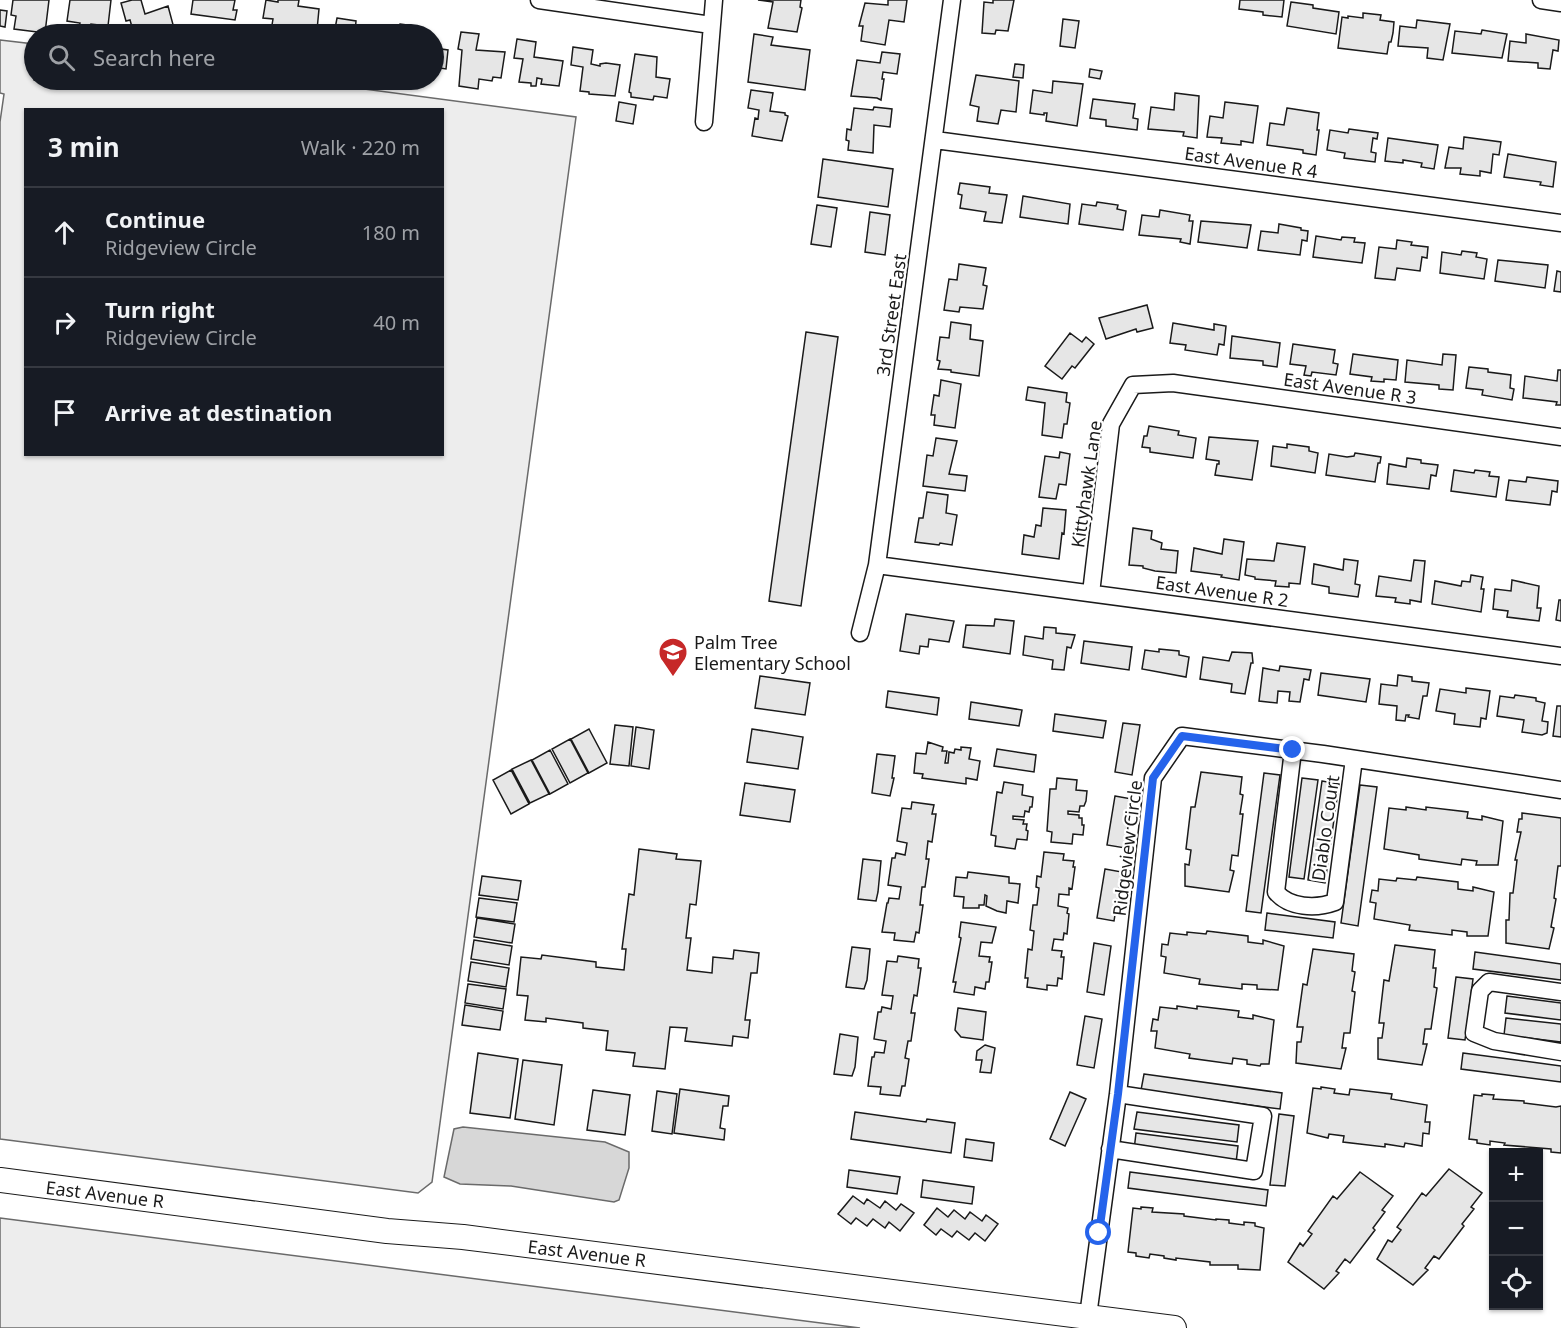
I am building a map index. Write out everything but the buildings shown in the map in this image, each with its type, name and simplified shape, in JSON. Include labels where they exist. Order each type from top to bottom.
[{"type":"street","points":[[539,0],[711,25]]},
{"type":"street","points":[[704,122],[714,0]]},
{"type":"street","name":"3rd Street East","points":[[860,633],[877,565],[952,0]]},
{"type":"street","points":[[1541,0],[1561,3]]},
{"type":"street","name":"East Avenue R 4","points":[[935,140],[1561,223]]},
{"type":"street","name":"East Avenue R 3","points":[[1133,385],[1173,383],[1561,437]]},
{"type":"street","name":"Kittyhawk Lane","points":[[1091,593],[1111,423],[1133,385]]},
{"type":"street","name":"East Avenue R 2","points":[[877,565],[1561,656]]},
{"type":"street","name":"Ridgeview Circle","points":[[1088,1316],[1118,1094],[1153,778],[1182,736],[1561,790]]},
{"type":"street","name":"Diablo Court","points":[[1293,750],[1276,892],[1282,899],[1300,905],[1324,906],[1335,902],[1354,759]]},
{"type":"street","points":[[1561,992],[1489,982],[1480,991],[1474,1033],[1494,1041],[1561,1052]]},
{"type":"street","points":[[1110,1149],[1254,1171],[1263,1116],[1118,1094]]},
{"type":"street","name":"East Avenue R","points":[[0,1180],[387,1231],[463,1237],[1174,1328]]},
{"type":"shaded area","points":[[0,40],[24,43],[24,90],[372,90],[576,117],[432,1182],[418,1193],[0,1139],[0,122],[4,94],[0,93]]},
{"type":"shaded area","points":[[463,1127],[605,1142],[629,1152],[629,1168],[619,1200],[614,1202],[511,1186],[460,1184],[444,1177],[454,1129]]},
{"type":"shaded area","points":[[0,1218],[860,1328],[0,1328]]},
{"type":"place","name":"Palm Tree Elementary School","points":[[673,678]]},
{"type":"route","points":[[1099,1233],[1118,1094],[1153,778],[1182,736],[1293,750]]}]
